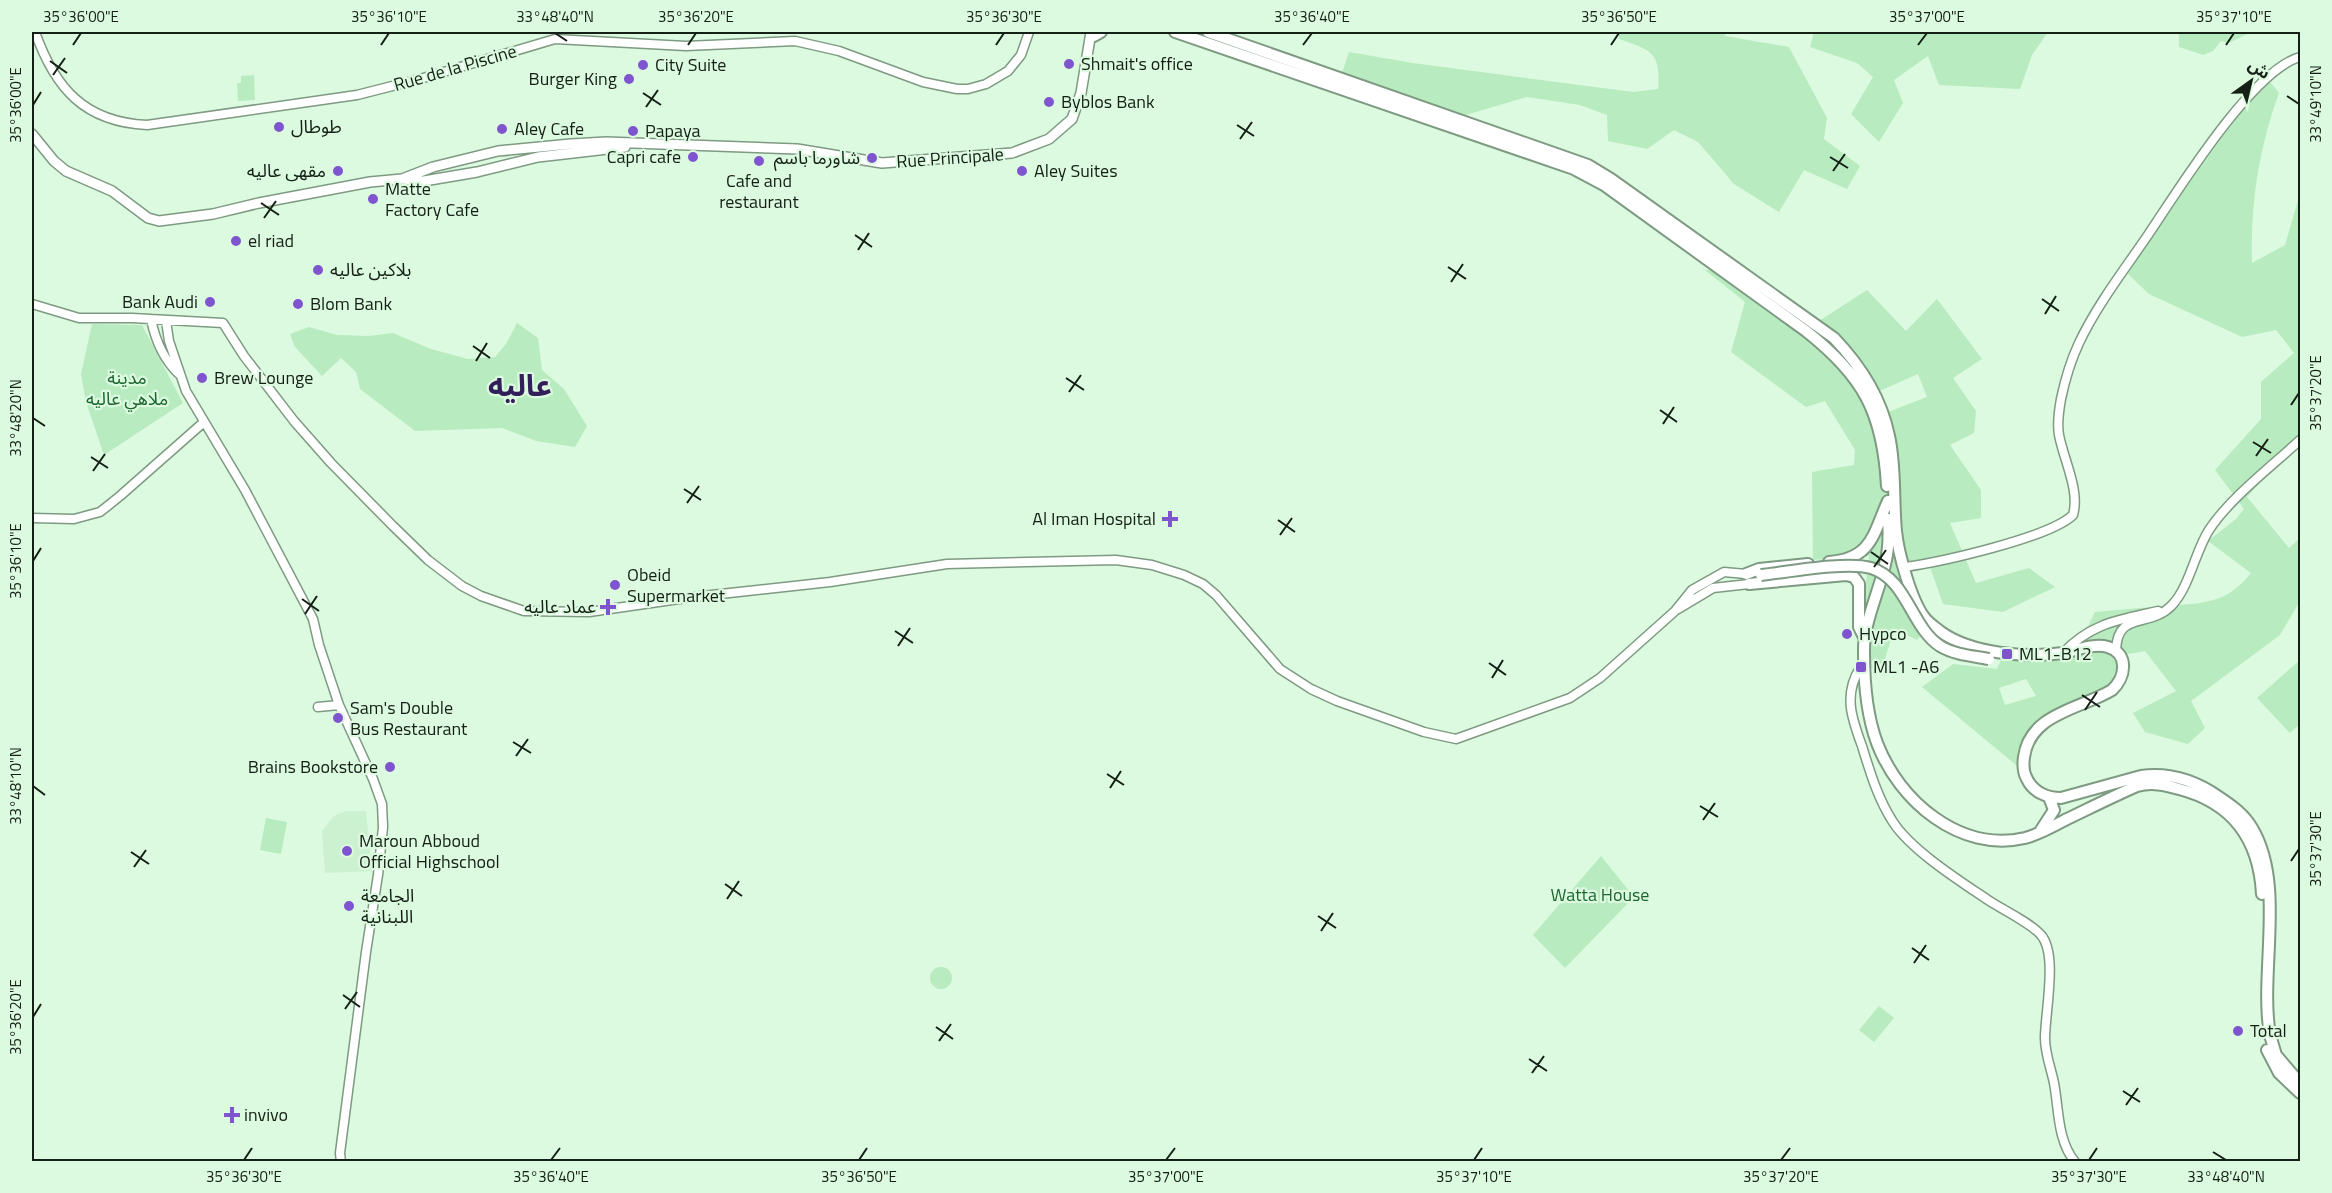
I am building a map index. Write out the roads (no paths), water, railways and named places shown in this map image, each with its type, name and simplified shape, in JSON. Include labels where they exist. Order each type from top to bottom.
[{"type":"highway","points":[[1175,32],[1574,169],[1613,191],[1806,331],[1834,353],[1860,385],[1873,408],[1882,443],[1893,542],[1924,617],[1961,644],[2025,656]]},
{"type":"highway","points":[[1208,32],[1588,165],[1824,331],[1843,348],[1859,368],[1882,408],[1892,454],[1893,542],[1865,639],[1865,667],[1870,719],[1877,742],[1896,778],[1917,804],[1952,829],[1966,835],[1991,839],[2012,839],[2039,833],[2129,790],[2153,784],[2198,794],[2224,810],[2238,822],[2247,835],[2262,888],[2264,1039],[2279,1073],[2301,1093]]},
{"type":"highway","points":[[1747,579],[1768,568],[1849,559],[1863,552],[1870,543],[1888,501]]},
{"type":"highway","points":[[1846,575],[1852,568],[1849,559]]},
{"type":"highway","points":[[1747,579],[1761,575],[1854,566],[1876,570],[1894,585],[1923,629],[1936,643],[1962,654],[1989,659],[2063,653],[2102,646],[2116,651],[2122,657],[2124,664],[2123,674],[2117,685],[2103,696],[2043,723],[2028,742],[2024,758],[2024,774],[2031,786],[2049,797],[2067,798],[2141,776],[2164,775],[2200,785],[2235,808],[2245,819],[2260,846],[2268,880],[2270,1035],[2276,1055],[2301,1083]]},
{"type":"highway","points":[[1747,579],[1846,575],[1854,577],[1859,584],[1858,622],[1865,639]]},
{"type":"highway","points":[[1874,604],[1887,587],[1898,583],[1909,584]]},
{"type":"highway","points":[[2039,833],[2054,810],[2049,797]]},
{"type":"main road","name":"Rue de la Piscine","points":[[35,32],[49,65],[79,103],[108,119],[147,125],[357,95],[555,39],[686,46],[795,41],[839,51],[923,82],[968,89],[986,84],[1008,71],[1021,55],[1029,32]]},
{"type":"main road","name":"Rue Principale","points":[[637,144],[797,148],[882,163],[998,156],[1026,150],[1049,139],[1065,126],[1077,109],[1095,34]]},
{"type":"main road","points":[[1905,567],[1986,549],[2057,525],[2073,515],[2075,500],[2058,433],[2061,401],[2079,344],[2130,261],[2223,127],[2260,84],[2280,68],[2301,57]]},
{"type":"main road","points":[[32,134],[54,161],[66,171],[112,191],[138,212],[155,220],[213,214],[319,191],[402,179],[433,167],[498,151],[534,146],[606,142],[637,144]]},
{"type":"main road","points":[[402,179],[424,181],[538,158],[637,144]]},
{"type":"main road","points":[[473,157],[477,172]]},
{"type":"main road","points":[[32,304],[79,318],[223,322],[244,356],[324,456],[428,560],[462,586],[481,596],[524,611],[589,612],[693,597],[830,582],[947,564],[1116,560],[1152,565],[1184,575],[1203,584],[1216,595],[1280,669],[1311,689],[1337,701],[1424,732],[1456,739],[1570,698],[1600,678],[1675,611],[1692,590],[1724,572],[1747,579]]},
{"type":"main road","points":[[151,319],[158,343],[171,367],[179,375]]},
{"type":"main road","points":[[166,321],[169,341],[186,392],[245,490],[313,619],[339,705],[373,779],[383,814],[378,875],[346,1096],[340,1153],[342,1161]]},
{"type":"main road","points":[[158,343],[169,341]]},
{"type":"main road","points":[[32,518],[74,519],[100,512],[204,422]]},
{"type":"main road","points":[[2116,651],[2118,634],[2123,627],[2160,616],[2169,608],[2179,596],[2202,541],[2224,511],[2301,440]]},
{"type":"main road","points":[[1675,611],[1713,588],[1747,579]]},
{"type":"main road","points":[[2063,653],[2076,639],[2100,626],[2169,608]]},
{"type":"main road","points":[[1865,667],[1860,668],[1851,684],[1852,716],[1873,780],[1894,824],[1916,846],[1958,880],[2030,926],[2042,936],[2046,943],[2049,963],[2046,1047],[2062,1137],[2067,1152],[2075,1161]]},
{"type":"main road","points":[[318,707],[339,705]]},
{"type":"place","name":"Shmait's office","points":[[1069,64]]},
{"type":"place","name":"City Suite","points":[[643,65]]},
{"type":"place","name":"Burger King","points":[[629,79]]},
{"type":"place","name":"Byblos Bank","points":[[1049,102]]},
{"type":"place","name":"طوطال","points":[[279,127]]},
{"type":"place","name":"Aley Cafe","points":[[502,129]]},
{"type":"place","name":"Papaya","points":[[633,131]]},
{"type":"place","name":"Capri cafe","points":[[693,157]]},
{"type":"place","name":"شاورما باسم","points":[[872,158]]},
{"type":"place","name":"Cafe and restaurant","points":[[759,161]]},
{"type":"place","name":"مقهى عاليه","points":[[338,171]]},
{"type":"place","name":"Aley Suites","points":[[1022,171]]},
{"type":"place","name":"Matte Factory Cafe","points":[[373,199]]},
{"type":"place","name":"el riad","points":[[236,241]]},
{"type":"place","name":"بلاكين عاليه","points":[[318,270]]},
{"type":"place","name":"Bank Audi","points":[[210,302]]},
{"type":"place","name":"Blom Bank","points":[[298,304]]},
{"type":"place","name":"Brew Lounge","points":[[202,378]]},
{"type":"place","name":"Al Iman Hospital","points":[[1170,519]]},
{"type":"place","name":"Obeid Supermarket","points":[[615,585]]},
{"type":"place","name":"عماد عاليه","points":[[608,607]]},
{"type":"place","name":"Hypco","points":[[1847,634]]},
{"type":"place","name":"ML1-B12","points":[[2007,654]]},
{"type":"place","name":"ML1 -A6","points":[[1861,667]]},
{"type":"place","name":"Sam's Double Bus Restaurant","points":[[338,718]]},
{"type":"place","name":"Brains Bookstore","points":[[390,767]]},
{"type":"place","name":"Maroun Abboud Official Highschool","points":[[347,851]]},
{"type":"place","name":"الجامعة اللبنانية","points":[[349,906]]},
{"type":"place","name":"Total","points":[[2238,1031]]},
{"type":"place","name":"invivo","points":[[232,1115]]},
{"type":"district","name":"عاليه","points":[[520,386]]},
{"type":"park label","name":"مدينة ملاهي عاليه","points":[[127,388]]},
{"type":"park label","name":"Watta House","points":[[1600,895]]}]
